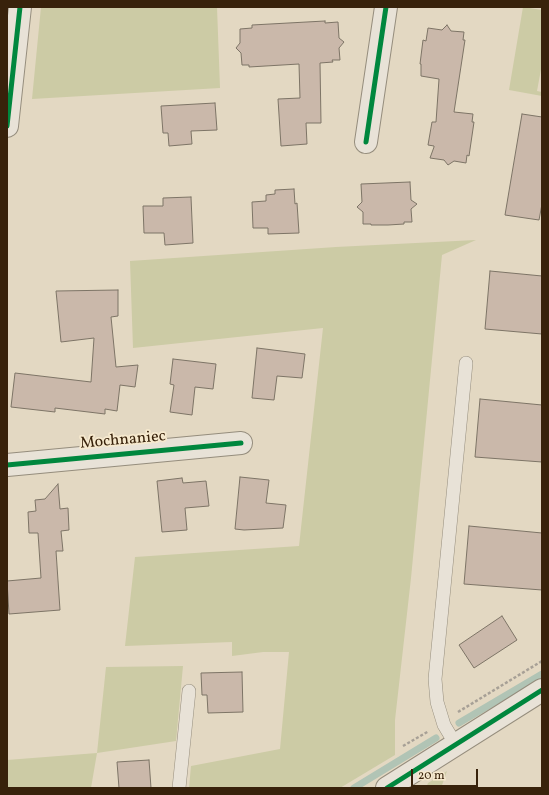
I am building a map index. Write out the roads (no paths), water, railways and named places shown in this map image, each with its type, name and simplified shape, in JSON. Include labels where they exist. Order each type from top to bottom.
[{"type":"street","points":[[7,126],[20,7]]},
{"type":"street","points":[[366,142],[386,7]]},
{"type":"street","name":"Mochnaniec","points":[[7,465],[241,443]]},
{"type":"street","points":[[387,788],[542,690]]},
{"type":"lane","points":[[456,745],[444,722],[437,702],[435,679],[466,363]]},
{"type":"lane","points":[[179,788],[189,691]]},
{"type":"waterway","points":[[459,723],[542,674]]},
{"type":"waterway","points":[[354,788],[436,738]]}]
